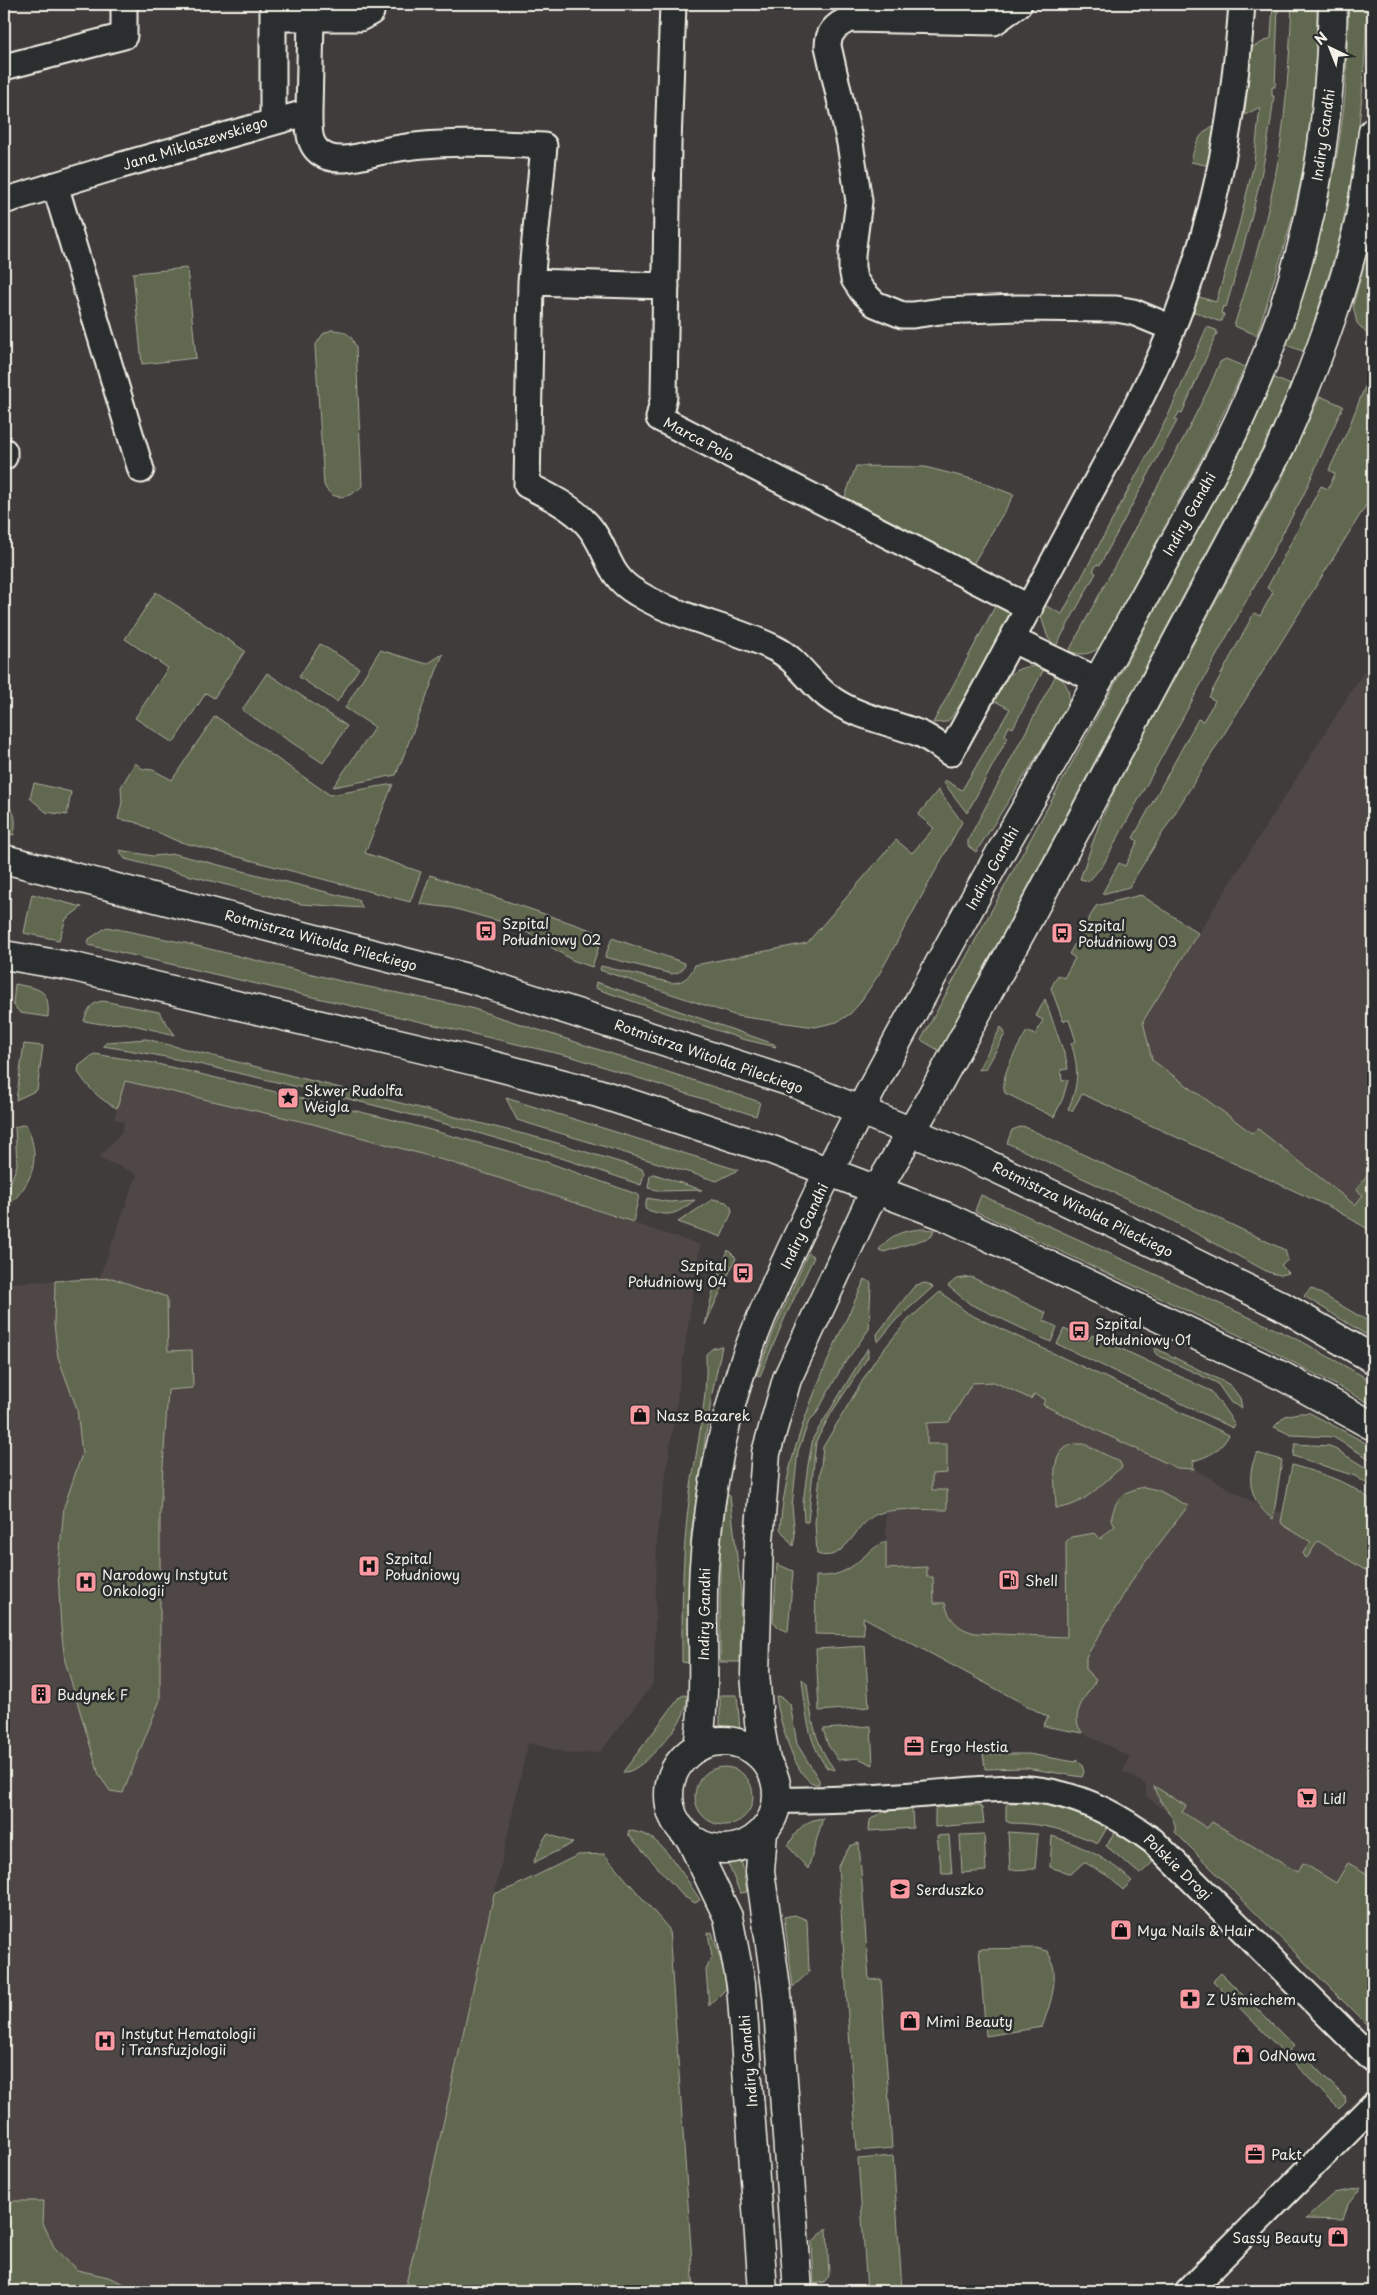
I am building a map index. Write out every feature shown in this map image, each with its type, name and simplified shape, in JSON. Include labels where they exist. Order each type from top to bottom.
[{"type":"street","points":[[4,67],[124,36],[124,4]]},
{"type":"street","name":"Jana Miklaszewskiego","points":[[4,201],[273,121],[273,11],[312,18],[360,18],[371,12],[371,4]]},
{"type":"street","name":"Marca Polo","points":[[673,4],[672,82],[669,92],[664,402],[658,418],[1030,608]]},
{"type":"street","points":[[1019,4],[994,22],[850,19],[842,22],[832,31],[828,46],[850,143],[859,200],[852,254],[854,279],[862,291],[875,304],[902,315],[1009,308],[1116,309],[1133,312],[1172,328]]},
{"type":"street","points":[[312,18],[309,138],[311,143],[326,156],[346,158],[390,149],[450,144],[544,146],[531,282],[528,485],[558,502],[587,523],[597,538],[612,570],[627,586],[657,603],[774,648],[792,661],[833,700],[856,711],[920,734],[950,753],[1013,640],[1145,389],[1172,328],[1208,224],[1224,156],[1237,70],[1242,4]]},
{"type":"street","name":"Indiry Gandhi","points":[[698,1746],[704,1712],[704,1567],[712,1501],[723,1435],[745,1360],[761,1317],[860,1111],[1007,840],[1099,681],[1222,455],[1241,415],[1276,329],[1303,243],[1320,162],[1331,76],[1333,4]]},
{"type":"street","points":[[273,121],[309,112]]},
{"type":"street","points":[[766,1760],[752,1748],[734,1741],[716,1740],[698,1746],[679,1761],[669,1783],[668,1796],[675,1822],[691,1840],[709,1848],[728,1849],[747,1844],[763,1832],[773,1817],[778,1800],[776,1779],[766,1760],[759,1722],[755,1673],[759,1541],[766,1453],[788,1379],[852,1237],[1032,912],[1279,450],[1309,382],[1338,295],[1358,222],[1373,132]]},
{"type":"street","points":[[55,185],[141,470]]},
{"type":"street","points":[[531,282],[666,286]]},
{"type":"street","points":[[4,451],[4,457]]},
{"type":"street","points":[[1013,640],[1099,681]]},
{"type":"street","name":"Rotmistrza Witolda Pileckiego","points":[[4,859],[471,979],[794,1083],[988,1164],[1119,1226],[1282,1306],[1373,1359]]},
{"type":"street","points":[[4,955],[94,971],[487,1064],[598,1093],[772,1150],[945,1216],[1284,1377],[1373,1426]]},
{"type":"street","name":"Polskie Drogi","points":[[778,1800],[880,1798],[1009,1788],[1051,1792],[1091,1804],[1123,1819],[1154,1841],[1373,2060]]},
{"type":"street","points":[[763,1832],[760,1871],[777,1995],[798,2291]]},
{"type":"street","name":"Indiry Gandhi","points":[[691,1840],[728,1917],[741,1984],[764,2291]]},
{"type":"street","points":[[1188,2291],[1373,2105]]},
{"type":"shaded area","points":[[1373,657],[1373,1167],[1356,1190],[1363,1195],[1355,1205],[1258,1129],[1253,1133],[1152,1060],[1143,1021]]},
{"type":"shaded area","points":[[125,1081],[313,1124],[436,1158],[700,1245],[657,1534],[654,1677],[652,1685],[600,1752],[572,1754],[528,1743],[420,2228],[404,2291],[4,2291],[4,1283],[99,1279],[137,1174],[99,1158],[122,1131],[124,1122],[114,1119]]},
{"type":"shaded area","points":[[994,1382],[1031,1399],[1033,1394],[1045,1399],[1043,1404],[1177,1468],[1194,1469],[1257,1504],[1262,1511],[1273,1518],[1275,1510],[1283,1513],[1318,1541],[1373,1575],[1373,1995],[1167,1812],[1147,1797],[1145,1784],[1123,1771],[1130,1757],[1083,1733],[1078,1728],[1076,1722],[1077,1712],[1096,1680],[1086,1670],[1086,1657],[1136,1574],[1187,1506],[1151,1487],[1133,1490],[1123,1494],[1115,1526],[1100,1539],[1066,1543],[1068,1637],[965,1631],[956,1625],[950,1617],[945,1603],[934,1603],[932,1577],[927,1577],[912,1568],[886,1569],[886,1513],[947,1490],[932,1490],[932,1474],[947,1444],[927,1444],[927,1422],[949,1422],[972,1383]]},
{"type":"green space","points":[[1273,4],[1276,4],[1278,7],[1275,87],[1272,87],[1272,96],[1274,96],[1271,123],[1255,203],[1226,307],[1223,306],[1221,313],[1224,314],[1222,321],[1218,321],[1190,310],[1196,296],[1216,302],[1239,225],[1254,163],[1260,107],[1239,118],[1249,49],[1271,38]]},
{"type":"green space","points":[[1292,4],[1317,4],[1311,115],[1297,199],[1257,335],[1234,326],[1261,237],[1278,161],[1286,94]]},
{"type":"green space","points":[[1349,4],[1367,4],[1360,120],[1352,178],[1340,235],[1305,352],[1286,345],[1315,253],[1336,159],[1345,95]]},
{"type":"green space","points":[[1217,124],[1210,166],[1191,162],[1199,139],[1206,131]]},
{"type":"green space","points":[[1373,230],[1373,321],[1369,336],[1357,323],[1353,306]]},
{"type":"green space","points":[[187,268],[196,358],[142,364],[133,273]]},
{"type":"green space","points":[[1207,327],[1216,330],[1217,333],[1182,413],[1179,412],[1175,420],[1177,421],[1100,565],[1097,564],[1093,571],[1096,573],[1056,646],[1048,638],[1039,610],[1042,604],[1062,614],[1168,416]]},
{"type":"green space","points":[[331,330],[340,331],[350,336],[356,348],[362,486],[353,493],[342,497],[327,491],[324,485],[315,346],[323,334]]},
{"type":"green space","points":[[1226,359],[1245,367],[1206,450],[1101,645],[1094,651],[1086,654],[1069,651],[1183,439],[1220,362]]},
{"type":"green space","points":[[1274,378],[1291,385],[1266,441],[940,1051],[921,1040],[1227,478],[1250,433]]},
{"type":"green space","points":[[1373,379],[1373,494],[1129,887],[1102,894],[1119,863],[1125,866],[1138,841],[1133,838],[1198,719],[1203,721],[1215,701],[1209,697],[1254,613],[1260,616],[1273,592],[1267,588],[1321,486],[1328,489],[1335,474],[1329,470],[1347,432],[1366,384]]},
{"type":"green space","points":[[1320,396],[1343,406],[1303,496],[1103,865],[1089,881],[1080,879],[1100,822],[1116,787],[1280,483]]},
{"type":"green space","points":[[856,466],[925,467],[976,480],[1014,495],[973,564],[845,497]]},
{"type":"green space","points":[[156,592],[245,651],[214,698],[206,693],[173,743],[135,718],[168,668],[125,639]]},
{"type":"green space","points":[[999,599],[1016,608],[971,689],[950,719],[946,722],[933,723]]},
{"type":"green space","points":[[320,644],[359,668],[337,702],[299,677]]},
{"type":"green space","points":[[380,650],[427,664],[443,654],[396,775],[333,787],[375,727],[345,708]]},
{"type":"green space","points":[[1035,666],[1044,669],[1013,728],[1009,726],[1005,735],[1008,737],[967,813],[944,783],[945,780],[962,790],[1010,709],[993,700],[1001,686],[1013,672]]},
{"type":"green space","points":[[267,673],[347,726],[323,763],[242,710]]},
{"type":"green space","points":[[1056,675],[1064,682],[1068,690],[1067,709],[976,852],[968,846],[968,840]]},
{"type":"green space","points":[[215,716],[330,795],[393,784],[365,853],[421,872],[410,902],[177,841],[135,822],[118,819],[122,802],[121,787],[135,763],[143,769],[153,770],[172,780]]},
{"type":"green space","points":[[34,783],[71,792],[67,815],[46,812],[30,798]]},
{"type":"green space","points":[[938,790],[962,822],[881,971],[859,1004],[850,1014],[837,1022],[815,1027],[737,1016],[600,970],[601,966],[672,983],[686,978],[695,965],[807,943],[896,840],[912,853],[934,828],[918,815]]},
{"type":"green space","points":[[4,803],[13,813],[15,821],[14,835],[4,833]]},
{"type":"green space","points":[[119,850],[153,856],[175,854],[358,900],[363,908],[301,904],[125,859]]},
{"type":"green space","points":[[430,875],[603,934],[592,967],[572,960],[517,926],[452,908],[420,904]]},
{"type":"green space","points":[[32,894],[82,907],[66,919],[59,940],[24,933]]},
{"type":"green space","points":[[1141,895],[1198,933],[1143,1021],[1152,1060],[1252,1133],[1258,1129],[1355,1205],[1363,1195],[1356,1190],[1373,1167],[1373,1232],[1332,1208],[1082,1094],[1072,1111],[1068,1109],[1072,1101],[1077,1076],[1071,1043],[1076,1041],[1069,1020],[1063,1021],[1051,988],[1058,975],[1064,978],[1075,958],[1069,954],[1096,906]]},
{"type":"green space","points":[[107,927],[185,943],[349,983],[471,1008],[760,1102],[756,1116],[573,1057],[88,945],[89,939]]},
{"type":"green space","points":[[612,938],[685,963],[684,968],[672,974],[605,957]]},
{"type":"green space","points":[[596,982],[774,1044],[776,1047],[742,1039],[603,991],[595,988]]},
{"type":"green space","points":[[15,984],[37,989],[45,995],[48,1017],[20,1013],[13,1004]]},
{"type":"green space","points":[[1045,999],[1068,1069],[1061,1070],[1062,1081],[1068,1080],[1063,1098],[1054,1117],[1005,1093],[1004,1086],[1004,1079],[1010,1062],[1027,1031],[1035,1035],[1043,1020],[1036,1016]]},
{"type":"green space","points":[[103,1001],[159,1012],[175,1035],[125,1023],[102,1024],[84,1021],[90,1008],[95,1003]]},
{"type":"green space","points":[[1001,1027],[1005,1034],[986,1069],[978,1070]]},
{"type":"green space","points":[[146,1039],[547,1140],[642,1169],[644,1174],[641,1185],[515,1144],[388,1109],[203,1065],[103,1046],[107,1042]]},
{"type":"green space","points":[[24,1044],[43,1046],[37,1090],[16,1100]]},
{"type":"green space","points":[[94,1054],[153,1063],[386,1118],[541,1160],[639,1195],[633,1222],[450,1162],[313,1124],[125,1081],[117,1108],[95,1093],[78,1072],[79,1066]]},
{"type":"green space","points":[[506,1098],[738,1170],[717,1181],[517,1120]]},
{"type":"green space","points":[[26,1124],[33,1146],[33,1165],[31,1175],[26,1184],[12,1202],[4,1200],[17,1165],[15,1127]]},
{"type":"green space","points":[[1023,1126],[1285,1250],[1288,1260],[1281,1265],[1289,1273],[1280,1275],[1268,1272],[1162,1215],[1007,1143],[1012,1130]]},
{"type":"green space","points":[[653,1174],[702,1190],[661,1191],[648,1188],[650,1176]]},
{"type":"green space","points":[[981,1195],[1299,1340],[1373,1382],[1373,1405],[1266,1348],[975,1211]]},
{"type":"green space","points":[[647,1198],[669,1202],[695,1200],[672,1214],[660,1214],[645,1209]]},
{"type":"green space","points":[[713,1199],[726,1202],[731,1207],[732,1212],[721,1237],[678,1222]]},
{"type":"green space","points":[[910,1230],[934,1230],[931,1237],[884,1252],[879,1250],[888,1240],[898,1234]]},
{"type":"green space","points":[[728,1250],[736,1258],[705,1325],[712,1295]]},
{"type":"green space","points":[[808,1253],[814,1257],[786,1315],[760,1376],[757,1375],[773,1333]]},
{"type":"green space","points":[[971,1277],[1046,1313],[1043,1320],[1057,1327],[1051,1342],[970,1304],[948,1286],[956,1279]]},
{"type":"green space","points":[[112,1278],[167,1297],[168,1351],[192,1350],[193,1388],[168,1390],[160,1512],[160,1700],[123,1793],[110,1791],[99,1775],[65,1661],[58,1572],[64,1507],[82,1454],[77,1409],[58,1357],[54,1324],[55,1281]]},
{"type":"green space","points":[[865,1279],[871,1283],[869,1329],[842,1367],[816,1414],[809,1421],[798,1451],[792,1506],[795,1536],[793,1546],[780,1529],[791,1465],[811,1401]]},
{"type":"green space","points":[[926,1283],[933,1287],[896,1320],[878,1342],[877,1334],[912,1289],[916,1285]]},
{"type":"green space","points":[[1311,1288],[1373,1324],[1373,1339],[1304,1296]]},
{"type":"green space","points":[[940,1292],[969,1314],[1229,1435],[1214,1452],[1193,1461],[1194,1469],[1177,1468],[1043,1405],[1045,1399],[1034,1394],[1031,1399],[994,1382],[972,1383],[949,1422],[927,1423],[927,1444],[947,1444],[947,1473],[932,1474],[932,1490],[947,1490],[947,1510],[902,1510],[877,1514],[869,1519],[849,1542],[835,1554],[827,1556],[817,1554],[815,1523],[823,1447],[875,1360],[908,1320]]},
{"type":"green space","points":[[1064,1329],[1089,1340],[1092,1335],[1211,1391],[1235,1424],[1233,1428],[1057,1344]]},
{"type":"green space","points":[[722,1346],[712,1394],[691,1534],[689,1663],[682,1662],[683,1566],[686,1528],[703,1412],[706,1354],[713,1348]]},
{"type":"green space","points":[[868,1348],[868,1357],[832,1412],[816,1441],[808,1522],[804,1522],[803,1503],[813,1438]]},
{"type":"green space","points":[[1155,1348],[1230,1385],[1240,1398],[1242,1408],[1231,1403],[1217,1383],[1157,1355],[1154,1351]]},
{"type":"green space","points":[[1310,1413],[1373,1447],[1373,1461],[1333,1437],[1291,1435],[1274,1427],[1285,1416]]},
{"type":"green space","points":[[1084,1444],[1120,1462],[1122,1467],[1100,1487],[1075,1504],[1056,1508],[1055,1470],[1057,1461],[1060,1453],[1066,1447]]},
{"type":"green space","points":[[1295,1444],[1330,1446],[1373,1472],[1373,1488],[1355,1476],[1293,1456]]},
{"type":"green space","points":[[1257,1453],[1282,1460],[1273,1519],[1259,1505],[1252,1489],[1251,1471]]},
{"type":"green space","points":[[1292,1465],[1345,1483],[1373,1502],[1373,1575],[1318,1541],[1307,1558],[1304,1557],[1303,1553],[1311,1542],[1281,1522]]},
{"type":"green space","points":[[1144,1487],[1158,1490],[1188,1506],[1136,1574],[1086,1657],[1086,1670],[1096,1680],[1080,1706],[1078,1713],[1077,1720],[1083,1733],[1043,1726],[1048,1717],[863,1617],[864,1635],[815,1634],[816,1576],[828,1576],[847,1569],[886,1541],[886,1569],[927,1567],[927,1577],[933,1577],[934,1603],[945,1603],[952,1619],[964,1629],[975,1633],[1067,1637],[1066,1542],[1071,1537],[1095,1533],[1100,1539],[1115,1526],[1111,1520],[1115,1506],[1121,1497],[1130,1491]]},
{"type":"green space","points":[[727,1494],[730,1496],[741,1592],[740,1662],[720,1662],[720,1552]]},
{"type":"green space","points":[[777,1564],[793,1571],[788,1632],[778,1627],[773,1621]]},
{"type":"green space","points":[[865,1646],[869,1707],[819,1711],[816,1649]]},
{"type":"green space","points":[[802,1679],[807,1684],[812,1718],[818,1740],[835,1770],[827,1768],[820,1758],[811,1736]]},
{"type":"green space","points":[[720,1695],[737,1695],[740,1730],[720,1728]]},
{"type":"green space","points":[[687,1696],[686,1708],[673,1730],[647,1759],[630,1771],[623,1772],[680,1697]]},
{"type":"green space","points":[[776,1696],[781,1697],[790,1704],[797,1744],[819,1780],[819,1784],[811,1782],[803,1774],[796,1762],[784,1733]]},
{"type":"green space","points":[[871,1726],[873,1765],[858,1758],[838,1760],[828,1745],[823,1729]]},
{"type":"green space","points":[[983,1754],[1029,1754],[1075,1762],[1076,1759],[1082,1765],[1084,1772],[1082,1777],[1026,1768],[985,1769]]},
{"type":"green space","points":[[718,1767],[730,1767],[745,1775],[753,1790],[753,1802],[745,1817],[730,1825],[718,1825],[703,1817],[695,1802],[695,1790],[703,1775]]},
{"type":"green space","points":[[1154,1786],[1186,1806],[1182,1812],[1207,1828],[1212,1822],[1297,1872],[1303,1863],[1336,1883],[1348,1863],[1373,1877],[1373,2031],[1175,1832],[1173,1820]]},
{"type":"green space","points":[[1008,1803],[1047,1806],[1072,1812],[1108,1826],[1098,1843],[1055,1828],[1033,1824],[1010,1823],[1006,1821],[1006,1806]]},
{"type":"green space","points":[[979,1805],[982,1808],[984,1823],[935,1827],[935,1810],[937,1807]]},
{"type":"green space","points":[[912,1809],[913,1828],[869,1831],[870,1820],[875,1816],[890,1811]]},
{"type":"green space","points":[[823,1818],[808,1869],[788,1846],[801,1827],[811,1821]]},
{"type":"green space","points":[[629,1830],[648,1836],[662,1847],[677,1865],[700,1900],[695,1903],[683,1896],[628,1834]]},
{"type":"green space","points":[[1116,1831],[1154,1861],[1140,1874],[1106,1846]]},
{"type":"green space","points":[[1008,1832],[1038,1834],[1035,1869],[1010,1870]]},
{"type":"green space","points":[[548,1834],[573,1843],[533,1863],[545,1837]]},
{"type":"green space","points":[[984,1834],[986,1871],[962,1873],[960,1835]]},
{"type":"green space","points":[[949,1835],[952,1874],[942,1874],[937,1836]]},
{"type":"green space","points":[[1052,1836],[1075,1844],[1095,1854],[1114,1866],[1132,1881],[1123,1890],[1108,1876],[1084,1862],[1071,1874],[1050,1867]]},
{"type":"green space","points":[[859,1843],[869,1980],[881,1979],[892,2148],[857,2151],[838,1866],[850,1846]]},
{"type":"green space","points":[[604,1854],[669,1929],[694,2291],[404,2291],[420,2228],[494,1894],[513,1887],[578,1855]]},
{"type":"green space","points":[[741,1858],[747,1892],[740,1893],[727,1861]]},
{"type":"green space","points":[[795,1915],[807,1920],[809,1972],[793,1987],[784,1917]]},
{"type":"green space","points":[[712,1932],[724,1971],[726,1989],[709,2006],[706,1970],[712,1957],[708,1933]]},
{"type":"green space","points":[[1035,1948],[1047,1951],[1054,1969],[1051,1999],[1042,2027],[986,2036],[979,1949]]},
{"type":"green space","points":[[1221,1973],[1294,2046],[1285,2054],[1213,1981]]},
{"type":"green space","points":[[1299,2051],[1345,2097],[1346,2102],[1339,2109],[1291,2060]]},
{"type":"green space","points":[[893,2156],[902,2289],[867,2291],[858,2159]]},
{"type":"green space","points":[[1361,2188],[1348,2204],[1343,2220],[1306,2219],[1334,2193]]},
{"type":"green space","points":[[4,2201],[44,2201],[43,2223],[55,2249],[77,2270],[108,2277],[141,2291],[4,2291]]},
{"type":"green space","points":[[827,2228],[829,2276],[824,2282],[814,2284],[812,2242]]},
{"type":"place","name":"Szpital Południowy 02","points":[[486,931]]},
{"type":"place","name":"Szpital Południowy 03","points":[[1062,933]]},
{"type":"place","name":"Skwer Rudolfa Weigla","points":[[288,1098]]},
{"type":"place","name":"Szpital Południowy 04","points":[[743,1273]]},
{"type":"place","name":"Szpital Południowy 01","points":[[1079,1331]]},
{"type":"place","name":"Nasz Bazarek","points":[[640,1415]]},
{"type":"place","name":"Szpital Południowy","points":[[369,1566]]},
{"type":"place","name":"Shell","points":[[1009,1580]]},
{"type":"place","name":"Narodowy Instytut Onkologii","points":[[86,1582]]},
{"type":"place","name":"Budynek F","points":[[41,1694]]},
{"type":"place","name":"Ergo Hestia","points":[[914,1746]]},
{"type":"place","name":"Lidl","points":[[1307,1798]]},
{"type":"place","name":"Serduszko","points":[[900,1889]]},
{"type":"place","name":"Mya Nails & Hair","points":[[1121,1930]]},
{"type":"place","name":"Z Uśmiechem","points":[[1190,1999]]},
{"type":"place","name":"Mimi Beauty","points":[[910,2021]]},
{"type":"place","name":"Instytut Hematologii i Transfuzjologii","points":[[105,2041]]},
{"type":"place","name":"OdNowa","points":[[1243,2055]]},
{"type":"place","name":"Pakt","points":[[1255,2154]]},
{"type":"place","name":"Sassy Beauty","points":[[1338,2237]]}]
